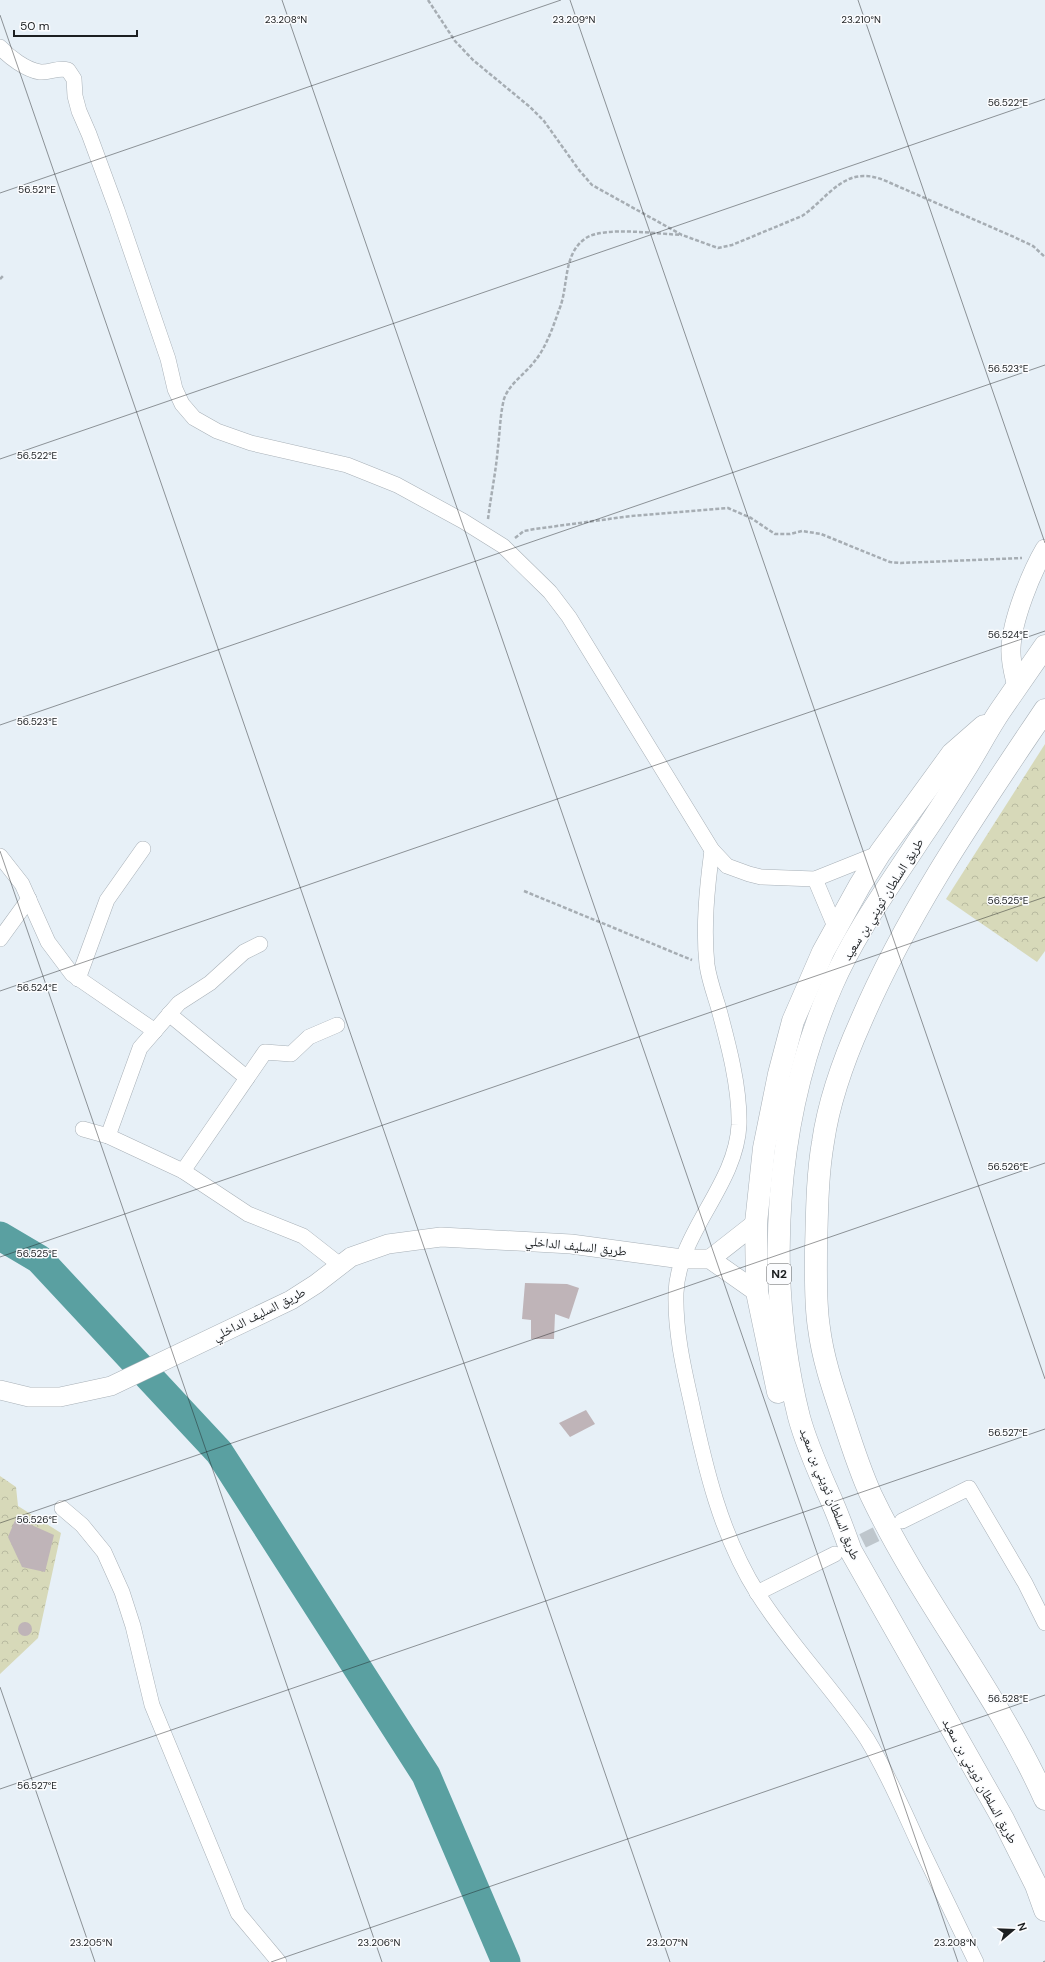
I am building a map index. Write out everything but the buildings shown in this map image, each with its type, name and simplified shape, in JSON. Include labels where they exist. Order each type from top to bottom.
[{"type":"highway","name":"طريق السلطان ثويني بن سعيد","points":[[1045,646],[1000,712],[967,767],[854,941],[832,985],[812,1037],[789,1122],[784,1160],[779,1244],[780,1296],[788,1368],[800,1419],[815,1464],[834,1506],[843,1553],[1000,1813],[1036,1885],[1045,1910]]},
{"type":"highway","points":[[1045,710],[926,892],[888,960],[849,1048],[835,1091],[823,1140],[817,1202],[816,1294],[818,1326],[824,1361],[853,1450],[870,1493],[889,1531],[1019,1747],[1045,1799]]},
{"type":"highway","points":[[843,1553],[829,1517],[811,1484],[787,1426],[757,1292],[756,1223],[764,1148],[778,1074],[793,1022],[824,952],[836,929],[860,885],[880,853],[952,754],[1000,712]]},
{"type":"street","points":[[0,47],[26,68],[41,72],[60,68],[68,70],[74,78],[75,96],[79,111],[106,181],[165,352],[174,389],[182,404],[194,418],[217,431],[251,443],[347,465],[368,472],[397,485],[486,534],[504,546],[550,592],[569,617],[712,850],[727,866],[761,877],[815,879],[880,853]]},
{"type":"street","points":[[1017,687],[1012,667],[1010,649],[1013,629],[1043,553]]},
{"type":"street","points":[[78,979],[107,900],[143,849]]},
{"type":"street","points":[[712,850],[707,889],[707,966],[729,1050],[738,1104],[739,1127],[733,1154],[724,1176],[682,1259],[676,1288],[676,1316],[684,1368],[705,1466],[727,1534],[757,1593],[795,1646],[842,1704],[868,1741],[888,1777],[976,1962]]},
{"type":"street","points":[[0,856],[22,884],[48,942],[72,974],[155,1031]]},
{"type":"street","points":[[815,879],[836,929]]},
{"type":"street","points":[[0,939],[29,899]]},
{"type":"street","points":[[108,1136],[140,1048],[179,1003],[210,983],[244,952],[260,944]]},
{"type":"street","points":[[169,1014],[247,1078]]},
{"type":"street","points":[[183,1171],[265,1052],[291,1054],[309,1037],[337,1025]]},
{"type":"street","points":[[83,1129],[108,1136],[183,1171],[248,1214],[303,1236],[340,1266]]},
{"type":"street","points":[[756,1223],[710,1260],[757,1292]]},
{"type":"street","name":"طريق السليف الداخلي","points":[[0,1390],[29,1397],[60,1397],[111,1386],[291,1300],[316,1284],[352,1257],[388,1244],[442,1237],[571,1244],[682,1259],[710,1260]]},
{"type":"street","points":[[902,1521],[969,1488],[1024,1583],[1045,1623]]},
{"type":"street","points":[[62,1508],[82,1525],[104,1552],[122,1592],[133,1626],[152,1705],[238,1914],[279,1962]]},
{"type":"street","points":[[757,1593],[843,1553]]},
{"type":"path","points":[[428,0],[455,41],[473,60],[530,107],[544,121],[579,170],[592,185],[682,235],[718,248],[732,246],[802,216],[812,210],[845,181],[865,176],[895,184],[1014,237],[1033,246],[1045,257]]},
{"type":"path","points":[[486,534],[498,446],[498,430],[505,397],[519,377],[535,361],[545,345],[560,308],[568,266],[574,251],[587,237],[598,234],[612,232],[682,235]]},
{"type":"path","points":[[504,546],[524,531],[630,516],[728,508],[751,518],[775,534],[790,534],[802,531],[821,534],[890,562],[901,563],[1043,553]]},
{"type":"path","points":[[524,891],[707,966]]},
{"type":"green space","points":[[1045,744],[1045,951],[1037,962],[946,899]]},
{"type":"green space","points":[[0,1476],[16,1487],[18,1506],[61,1533],[38,1638],[0,1674]]},
{"type":"waterway","points":[[0,1236],[39,1259],[219,1452],[426,1775],[506,1962]]},
{"type":"tunnel","points":[[842,1551],[895,1525]]}]
